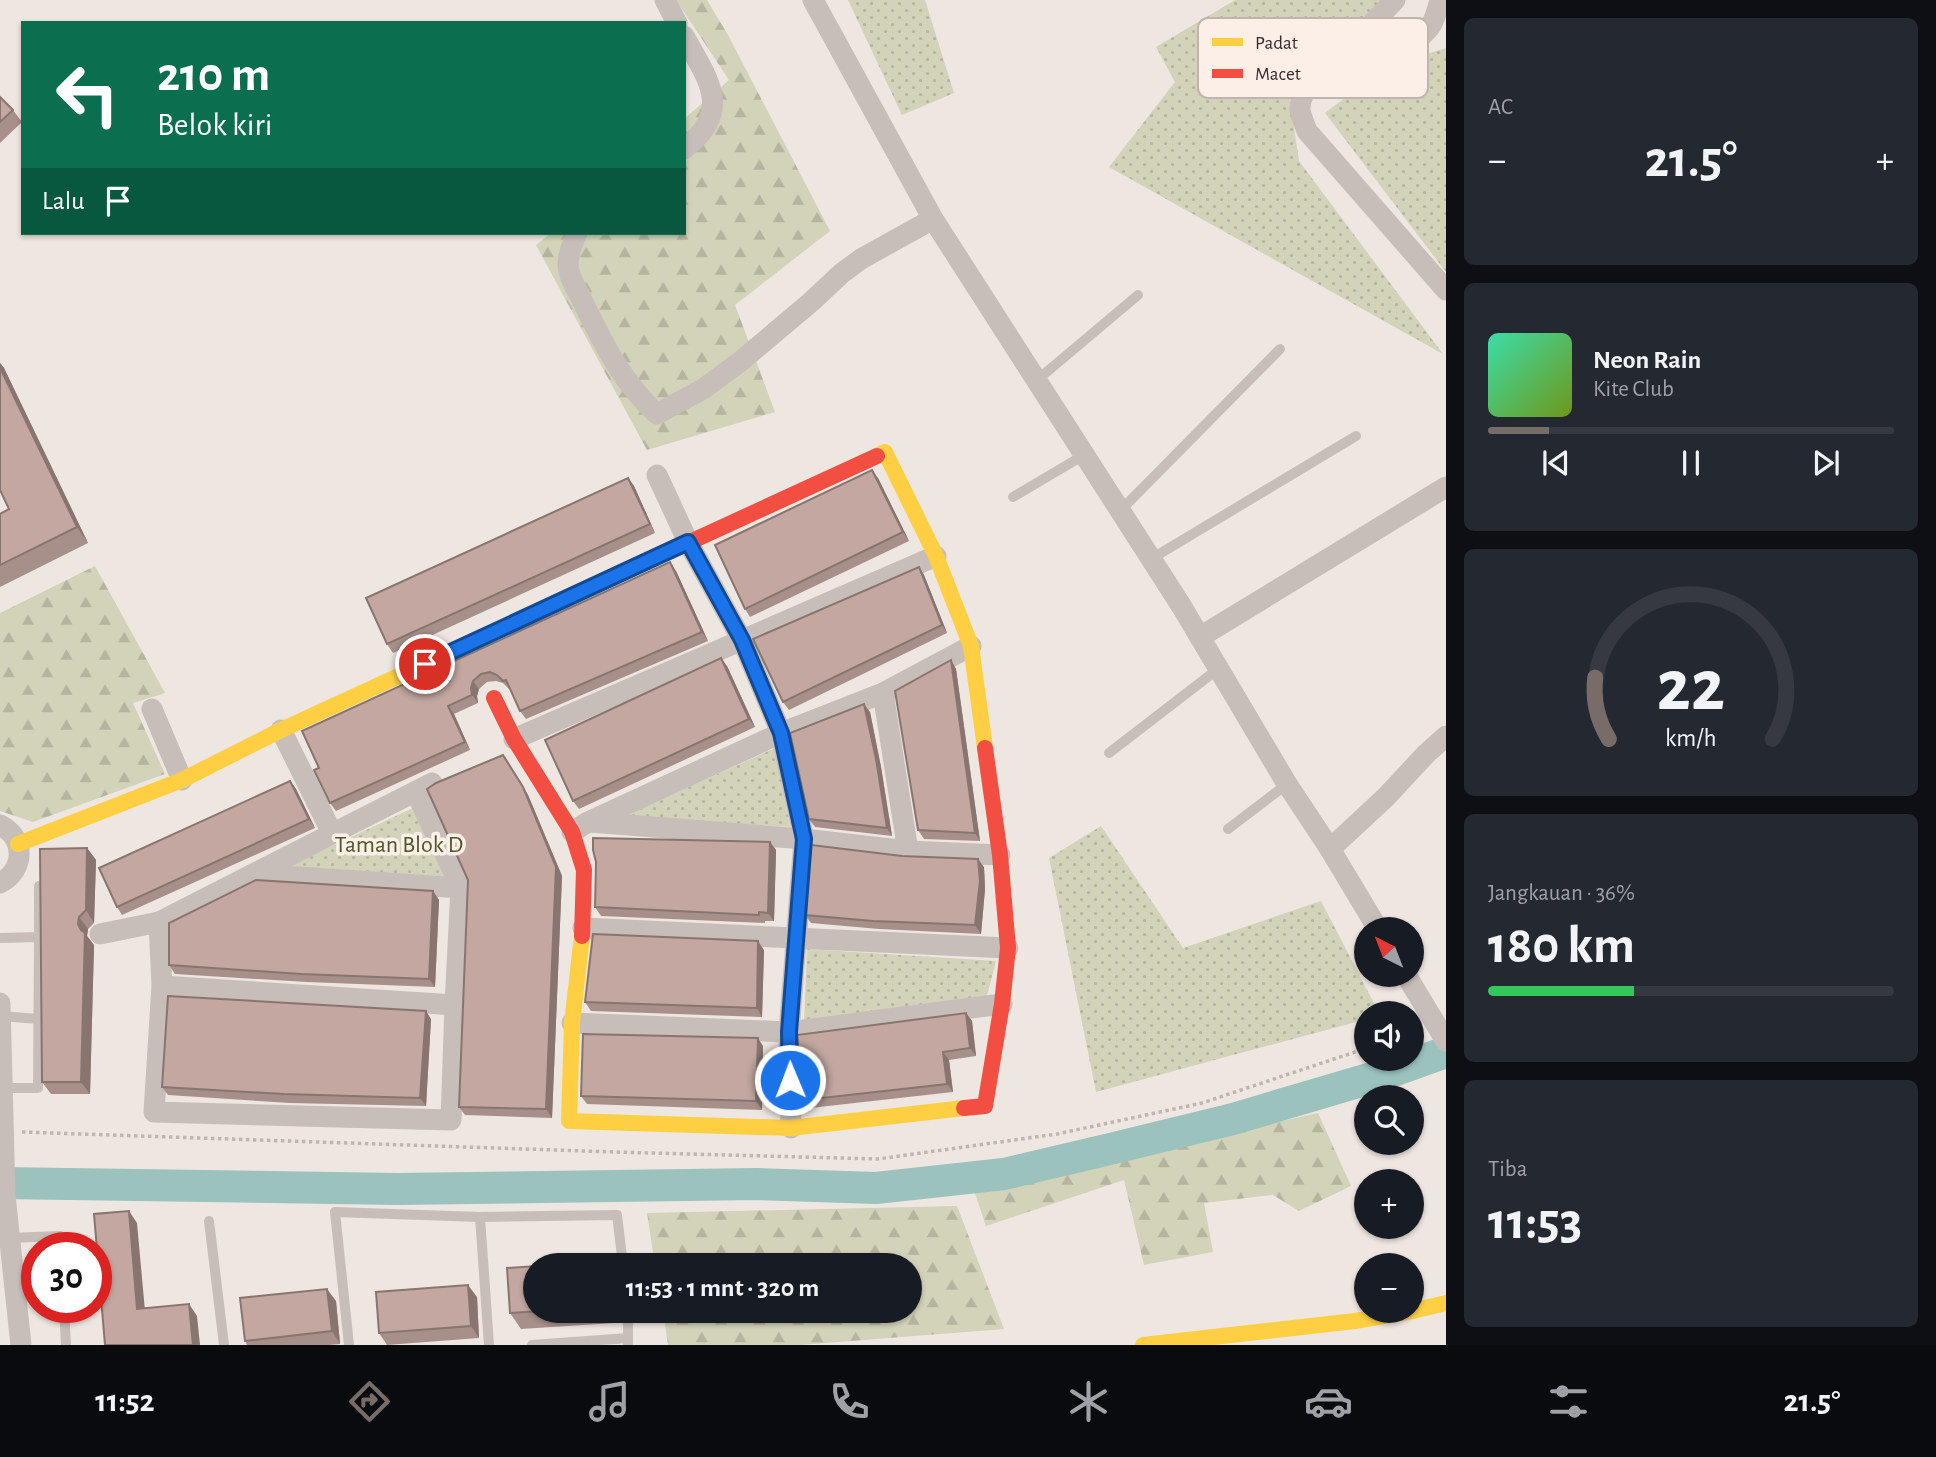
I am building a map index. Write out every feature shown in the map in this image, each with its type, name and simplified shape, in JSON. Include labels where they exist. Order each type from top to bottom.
[{"type":"main road","points":[[18,844],[182,780],[281,730],[885,452],[936,555],[971,646],[1000,855],[1008,948],[985,1107],[791,1128],[569,1121],[572,1023],[583,928],[584,870],[580,827],[514,739],[494,698]]},
{"type":"main road","points":[[1424,1308],[1446,1303]]},
{"type":"main road","points":[[1143,1345],[1195,1342],[1354,1321]]},
{"type":"street","points":[[665,0],[676,21]]},
{"type":"street","points":[[813,0],[933,219],[1200,637],[1287,784],[1371,917]]},
{"type":"street","points":[[1378,18],[1395,0]]},
{"type":"street","points":[[1428,32],[1436,19],[1440,0]]},
{"type":"street","points":[[686,40],[713,93],[711,116],[706,127],[686,147]]},
{"type":"street","points":[[1302,98],[1300,111],[1307,131],[1446,290]]},
{"type":"street","points":[[577,235],[568,264],[570,276],[617,366],[641,400],[657,414],[703,388],[741,361],[861,258],[933,219]]},
{"type":"street","points":[[657,475],[688,542],[742,640],[781,733],[804,839],[789,1032],[791,1128]]},
{"type":"street","points":[[1200,637],[1446,487]]},
{"type":"street","points":[[514,739],[936,555]]},
{"type":"street","points":[[580,827],[781,733],[883,693],[971,646]]},
{"type":"street","points":[[883,693],[908,851]]},
{"type":"street","points":[[152,709],[182,780]]},
{"type":"street","points":[[281,730],[332,833]]},
{"type":"street","points":[[1330,849],[1446,736]]},
{"type":"street","points":[[100,934],[159,922],[424,788],[461,888],[451,1120],[154,1112],[162,986],[159,922]]},
{"type":"street","points":[[0,825],[12,833],[18,844],[20,857],[16,869],[8,879],[0,883]]},
{"type":"street","points":[[580,827],[804,839],[908,851],[1000,855]]},
{"type":"street","points":[[252,874],[461,888]]},
{"type":"street","points":[[583,928],[1008,948]]},
{"type":"street","points":[[162,986],[454,1005]]},
{"type":"street","points":[[1413,987],[1444,1038]]},
{"type":"street","points":[[0,1003],[5,1195],[21,1345]]},
{"type":"street","points":[[572,1023],[789,1032],[1002,1004]]},
{"type":"lane","points":[[1036,381],[1138,295]]},
{"type":"lane","points":[[1120,511],[1280,349]]},
{"type":"lane","points":[[1151,559],[1356,436]]},
{"type":"lane","points":[[1013,497],[1084,455]]},
{"type":"lane","points":[[1109,753],[1218,669]]},
{"type":"lane","points":[[1228,829],[1287,784]]},
{"type":"lane","points":[[3,1088],[38,1088],[39,886]]},
{"type":"lane","points":[[0,938],[39,937]]},
{"type":"lane","points":[[0,1016],[39,1019]]},
{"type":"lane","points":[[349,1345],[335,1212],[480,1217],[617,1215],[622,1253]]},
{"type":"lane","points":[[480,1217],[489,1345]]},
{"type":"lane","points":[[209,1221],[224,1345]]},
{"type":"lane","points":[[10,1238],[21,1238]]},
{"type":"lane","points":[[65,1323],[66,1345]]},
{"type":"lane","points":[[532,1345],[628,1342],[628,1323]]},
{"type":"path","points":[[3,1123],[614,1152],[878,1159],[1057,1134],[1202,1103],[1354,1052]]},
{"type":"green space","points":[[676,0],[707,0],[830,231],[735,305],[775,412],[647,450],[536,245],[548,235],[686,235],[686,117],[729,80]]},
{"type":"green space","points":[[848,0],[925,0],[954,93],[902,115]]},
{"type":"green space","points":[[1235,0],[1387,0],[1367,18],[1205,18]]},
{"type":"green space","points":[[1198,22],[1198,98],[1290,98],[1299,161],[1443,354],[1109,167],[1175,82],[1156,47]]},
{"type":"green space","points":[[1446,48],[1446,272],[1325,113],[1345,98],[1428,98],[1428,54]]},
{"type":"green space","points":[[95,566],[165,693],[133,703],[165,774],[33,822],[0,811],[0,613]]},
{"type":"green space","points":[[775,748],[790,827],[622,817]]},
{"type":"green space","name":"Taman Blok D","points":[[413,808],[447,880],[289,866]]},
{"type":"green space","points":[[1101,826],[1183,948],[1321,901],[1354,965],[1354,987],[1366,987],[1373,1001],[1354,1001],[1354,1023],[1096,1092],[1049,858]]},
{"type":"green space","points":[[807,949],[996,961],[987,996],[804,1020]]},
{"type":"green space","points":[[1318,1113],[1351,1186],[1299,1211],[1273,1195],[1204,1203],[1213,1252],[1144,1265],[1124,1180],[986,1226],[974,1190]]},
{"type":"green space","points":[[957,1206],[1004,1329],[800,1345],[668,1345],[665,1323],[922,1323],[922,1253],[653,1253],[647,1213]]},
{"type":"building","points":[[0,97],[13,110],[0,122]]},
{"type":"building","points":[[0,368],[77,527],[0,565],[0,514],[9,509],[0,490]]},
{"type":"building","points":[[872,470],[903,532],[745,609],[715,545]]},
{"type":"building","points":[[628,478],[650,524],[387,644],[366,598]]},
{"type":"building","points":[[670,562],[702,632],[520,711],[506,680],[503,681],[490,672],[481,674],[473,681],[472,695],[448,706],[465,742],[330,803],[314,770],[319,768],[302,731]]},
{"type":"building","points":[[919,567],[942,625],[783,702],[753,639]]},
{"type":"building","points":[[721,658],[749,719],[573,801],[545,740]]},
{"type":"building","points":[[951,660],[975,833],[918,830],[895,691]]},
{"type":"building","points":[[864,704],[887,828],[809,819],[790,733]]},
{"type":"building","points":[[503,755],[523,787],[556,867],[546,1109],[459,1107],[468,880],[427,789]]},
{"type":"building","points":[[290,781],[309,819],[117,907],[99,868]]},
{"type":"building","points":[[593,838],[770,842],[768,913],[759,912],[759,915],[595,907],[596,862]]},
{"type":"building","points":[[811,845],[902,856],[978,859],[980,881],[975,925],[805,915]]},
{"type":"building","points":[[87,848],[86,910],[79,917],[78,924],[85,933],[81,1082],[42,1082],[40,849]]},
{"type":"building","points":[[256,880],[433,891],[429,979],[169,965],[169,923]]},
{"type":"building","points":[[593,934],[758,941],[757,1008],[585,1002]]},
{"type":"building","points":[[168,996],[426,1011],[420,1098],[162,1087]]},
{"type":"building","points":[[966,1013],[970,1048],[943,1052],[947,1084],[804,1100],[797,1035]]},
{"type":"building","points":[[583,1034],[758,1038],[756,1101],[581,1096]]},
{"type":"building","points":[[129,1211],[137,1309],[189,1304],[193,1345],[105,1345],[103,1323],[112,1323],[112,1232],[96,1232],[94,1214]]},
{"type":"building","points":[[523,1267],[523,1312],[510,1313],[507,1268]]},
{"type":"building","points":[[468,1285],[471,1326],[379,1333],[376,1292]]},
{"type":"building","points":[[327,1289],[332,1331],[245,1341],[240,1298]]},
{"type":"waterway","points":[[0,1183],[397,1189],[757,1184],[876,1188],[1004,1174],[1110,1149],[1233,1119],[1385,1074],[1446,1052]]},
{"type":"traffic: slow","points":[[877,456],[885,452],[936,556],[971,646],[985,748]]},
{"type":"traffic: slow","points":[[18,844],[182,780],[281,730],[488,635]]},
{"type":"traffic: slow","points":[[582,936],[572,1023],[569,1121],[791,1128],[964,1108]]},
{"type":"traffic: slow","points":[[1424,1308],[1446,1303]]},
{"type":"traffic: slow","points":[[1143,1345],[1354,1321]]},
{"type":"traffic: jam","points":[[488,635],[877,456]]},
{"type":"traffic: jam","points":[[494,698],[514,739],[572,832],[584,870],[582,936]]},
{"type":"traffic: jam","points":[[964,1108],[985,1106],[1002,1004],[1008,948],[1000,855],[985,748]]},
{"type":"route","points":[[425,664],[688,542],[742,640],[781,733],[804,839],[789,1032],[790,1080]]}]
